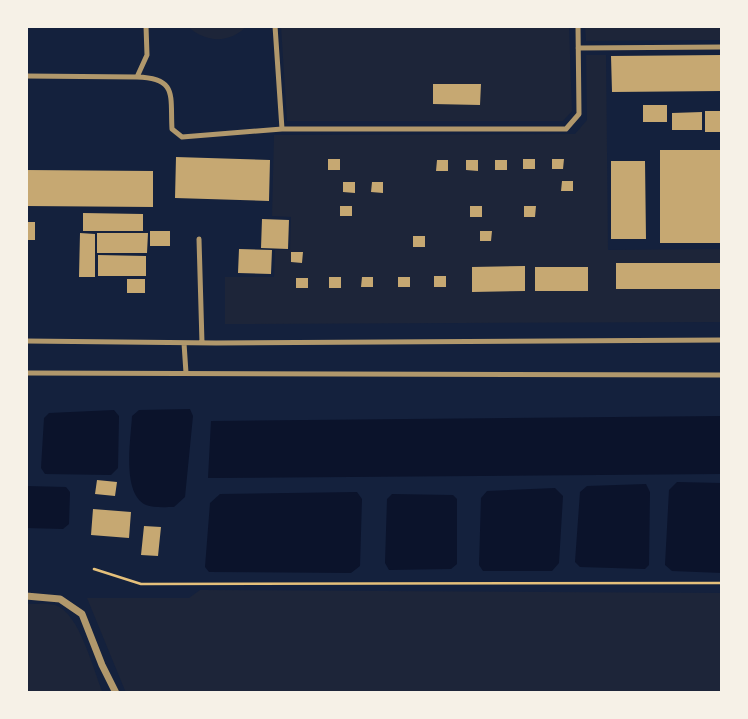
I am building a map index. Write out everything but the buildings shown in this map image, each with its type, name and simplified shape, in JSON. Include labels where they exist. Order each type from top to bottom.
[{"type":"street","points":[[26,596],[60,598],[82,614],[116,693]]},
{"type":"lane","points":[[137,77],[147,55],[146,26]]},
{"type":"lane","points":[[275,26],[282,129]]},
{"type":"lane","points":[[26,76],[155,78],[164,82],[169,91],[172,129],[182,137],[282,129],[566,129],[579,114],[578,26]]},
{"type":"lane","points":[[579,48],[722,47]]},
{"type":"lane","points":[[199,239],[202,343]]},
{"type":"lane","points":[[26,341],[722,341]]},
{"type":"lane","points":[[184,343],[186,373]]},
{"type":"lane","points":[[26,373],[722,375]]},
{"type":"path","points":[[94,569],[141,584],[722,583]]},
{"type":"shaded area","points":[[187,26],[247,26],[233,36],[217,39],[202,36]]},
{"type":"shaded area","points":[[281,26],[569,26],[572,111],[563,121],[287,121]]},
{"type":"shaded area","points":[[585,26],[722,26],[722,40],[586,41]]},
{"type":"shaded area","points":[[586,55],[606,55],[608,250],[722,249],[722,322],[225,324],[225,277],[274,277],[275,250],[290,250],[291,217],[272,216],[274,135],[575,134],[587,120]]},
{"type":"shaded area","points":[[190,409],[193,416],[185,497],[174,507],[146,505],[138,499],[130,478],[132,416],[139,410]]},
{"type":"shaded area","points":[[114,410],[119,416],[118,468],[111,475],[45,474],[41,468],[44,418],[49,413]]},
{"type":"shaded area","points":[[722,416],[722,474],[208,478],[211,421]]},
{"type":"shaded area","points":[[677,482],[722,483],[722,573],[672,571],[665,565],[669,490]]},
{"type":"shaded area","points":[[646,484],[650,492],[649,565],[645,569],[580,567],[575,562],[580,492],[587,486]]},
{"type":"shaded area","points":[[26,486],[66,487],[70,492],[69,524],[63,529],[26,528]]},
{"type":"shaded area","points":[[555,488],[563,496],[559,563],[552,571],[483,571],[479,565],[481,498],[487,491]]},
{"type":"shaded area","points":[[357,492],[362,499],[360,566],[351,573],[209,572],[205,567],[210,503],[220,494]]},
{"type":"shaded area","points":[[392,494],[453,495],[457,499],[457,564],[451,569],[389,570],[385,563],[387,499]]},
{"type":"shaded area","points":[[200,590],[722,593],[722,693],[126,693],[87,598],[189,598]]},
{"type":"shaded area","points":[[26,604],[55,605],[72,619],[85,643],[103,693],[26,693]]}]
